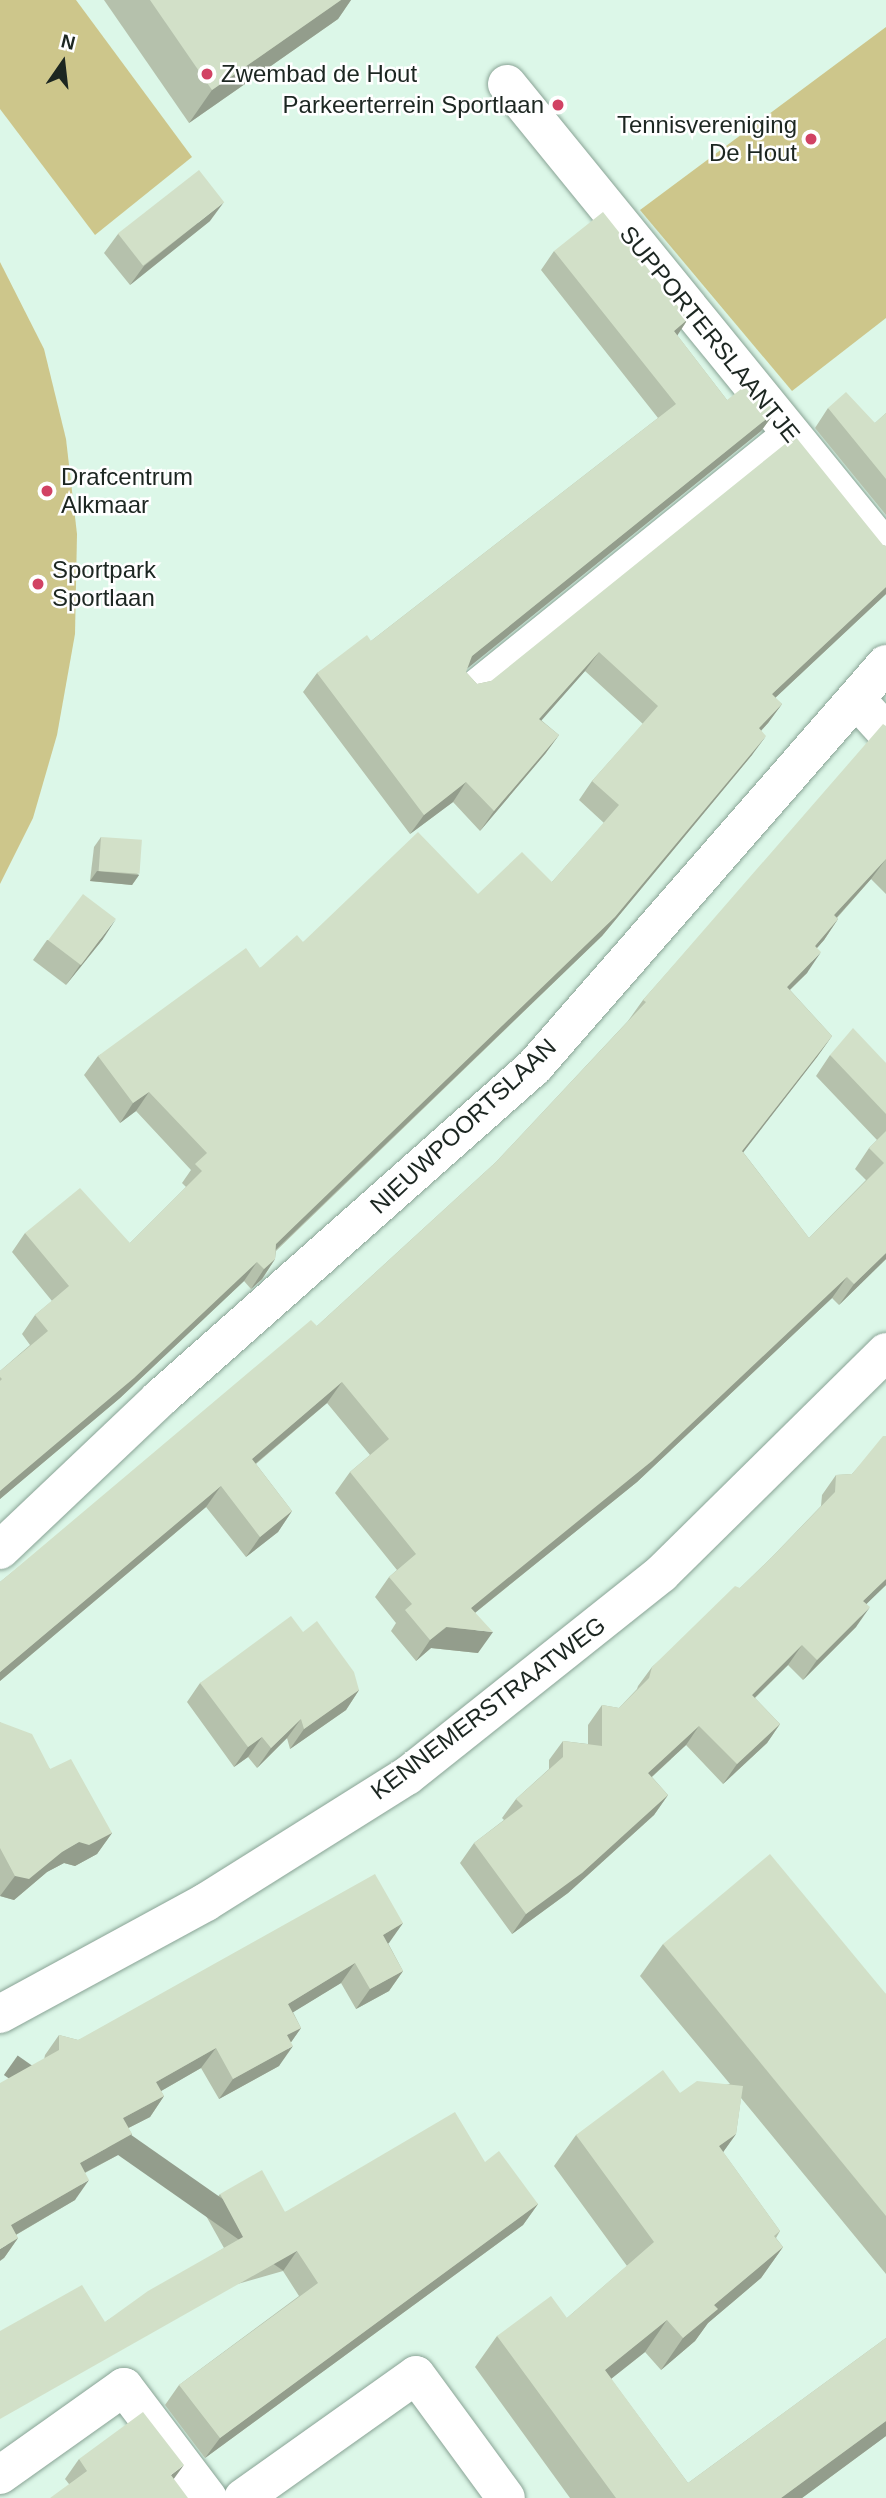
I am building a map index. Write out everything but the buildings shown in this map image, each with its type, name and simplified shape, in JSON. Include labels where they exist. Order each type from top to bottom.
[{"type":"street","name":"SUPPORTERSLAANTJE","points":[[507,84],[886,550]]},
{"type":"street","name":"NIEUWPOORTSLAAN","points":[[0,1550],[159,1399],[534,1067],[886,664]]},
{"type":"street","points":[[857,700],[886,732]]},
{"type":"street","name":"KENNEMERSTRAATWEG","points":[[0,2014],[206,1902],[418,1768],[661,1574],[886,1352]]},
{"type":"street","points":[[243,2498],[416,2375],[506,2498]]},
{"type":"street","points":[[0,2475],[124,2387],[208,2498]]},
{"type":"lane","points":[[468,688],[788,430]]},
{"type":"shaded area","points":[[0,0],[76,0],[192,157],[95,235],[0,109]]},
{"type":"shaded area","name":"Tennisvereniging De Hout","points":[[886,27],[886,318],[792,391],[640,210]]},
{"type":"shaded area","name":"Sportpark Sportlaan","points":[[0,262],[44,349],[66,439],[77,534],[75,634],[57,735],[33,818],[0,884]]},
{"type":"place","name":"Zwembad de Hout","points":[[207,74]]},
{"type":"place","name":"Parkeerterrein Sportlaan","points":[[558,105]]},
{"type":"place","name":"Tennisvereniging De Hout","points":[[811,139]]},
{"type":"place","name":"Drafcentrum Alkmaar","points":[[47,491]]},
{"type":"place","name":"Sportpark Sportlaan","points":[[38,584]]}]
